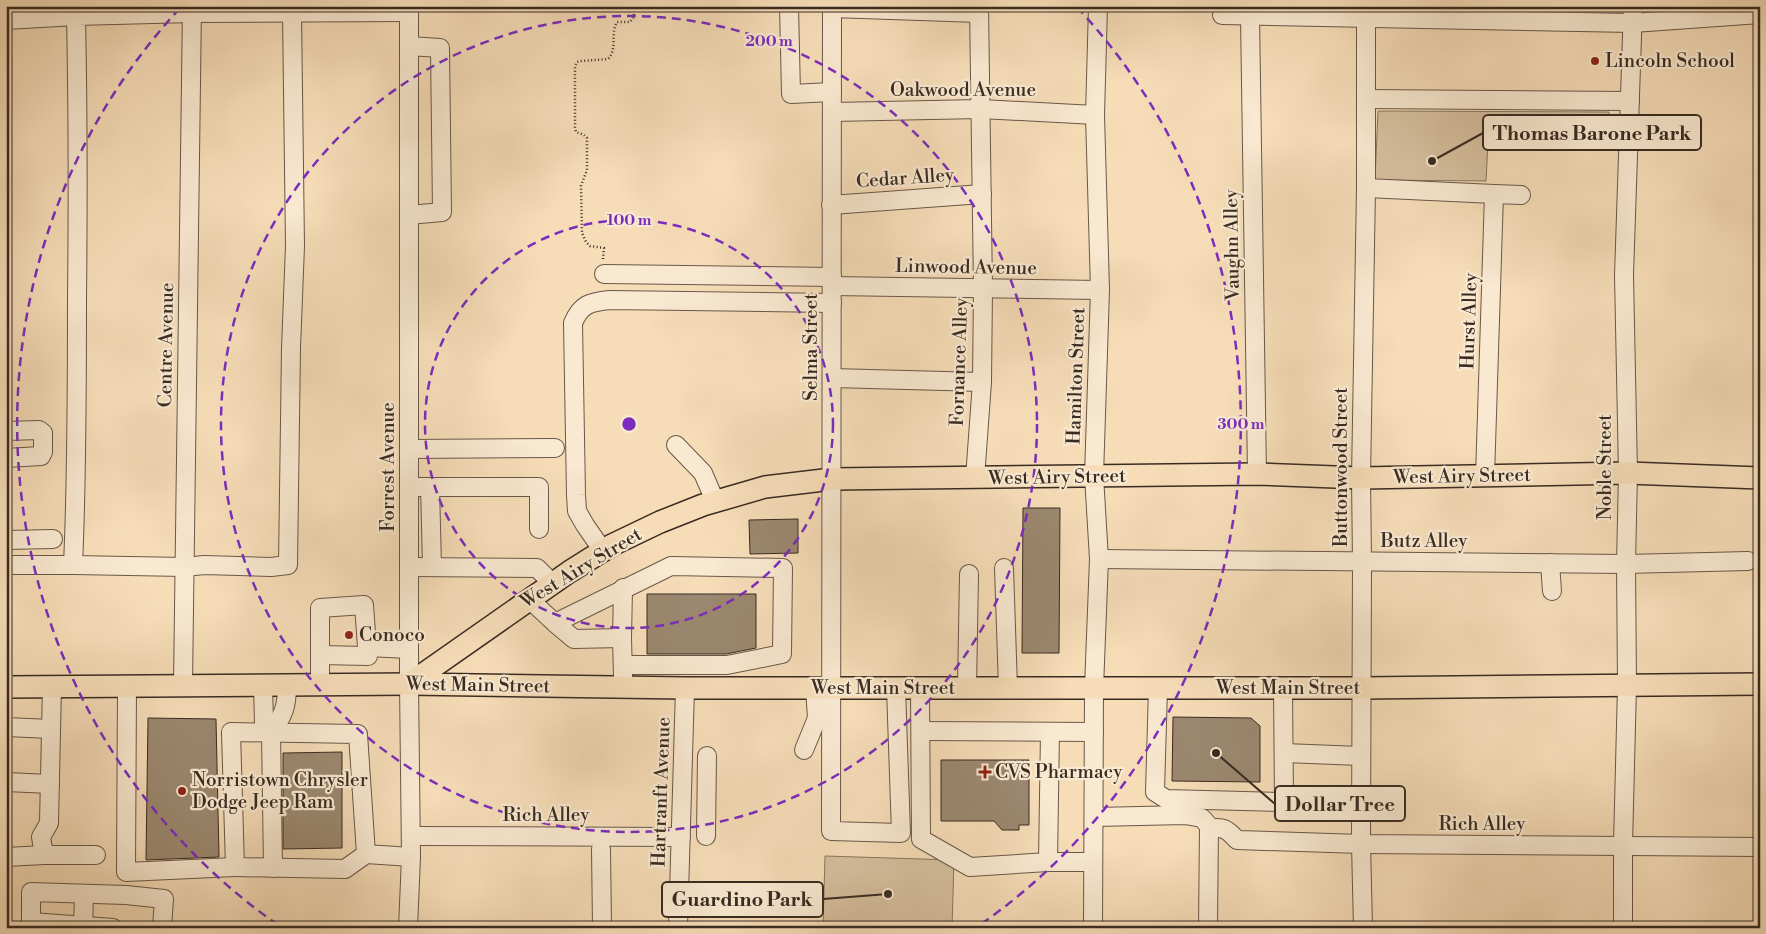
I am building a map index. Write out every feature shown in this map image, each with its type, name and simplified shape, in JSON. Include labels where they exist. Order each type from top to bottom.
[{"type":"main road","name":"West Airy Street","points":[[409,684],[529,599],[603,551],[660,522],[715,502],[765,487],[832,479],[1257,474],[1361,478],[1628,474],[1760,478]]},
{"type":"main road","name":"West Main Street","points":[[6,687],[409,684],[685,688],[1361,688],[1760,684]]},
{"type":"street","points":[[789,6],[791,94],[832,92]]},
{"type":"street","name":"Hamilton Street","points":[[1093,928],[1094,688],[1099,559],[1094,476],[1100,290],[1095,115],[1098,6]]},
{"type":"street","points":[[832,7],[979,10]]},
{"type":"street","name":"Selma Street","points":[[823,688],[832,479],[832,7]]},
{"type":"street","points":[[6,20],[192,9],[292,13],[337,9],[409,9]]},
{"type":"street","name":"Centre Avenue","points":[[183,685],[192,9]]},
{"type":"street","name":"Forrest Avenue","points":[[408,928],[411,857],[409,684],[409,9]]},
{"type":"street","name":"Fornance Alley","points":[[976,478],[982,382],[982,194],[979,10]]},
{"type":"street","points":[[1222,15],[1250,16],[1366,12],[1633,15],[1760,14]]},
{"type":"street","name":"Buttonwood Street","points":[[1363,928],[1361,844],[1361,478],[1366,188],[1366,12]]},
{"type":"street","points":[[6,565],[73,564],[185,567],[204,565],[288,565],[291,348],[295,246],[292,13]]},
{"type":"street","name":"Noble Street","points":[[1623,928],[1628,474],[1624,275],[1633,15]]},
{"type":"street","points":[[73,564],[78,364],[76,16]]},
{"type":"street","name":"Vaughn Alley","points":[[1250,16],[1257,474]]},
{"type":"street","points":[[409,46],[440,48],[442,212],[409,215]]},
{"type":"street","points":[[1366,99],[1630,101]]},
{"type":"street","name":"Oakwood Avenue","points":[[832,112],[980,108],[1095,115]]},
{"type":"street","points":[[1366,188],[1521,195]]},
{"type":"street","name":"Cedar Alley","points":[[831,205],[982,194]]},
{"type":"street","name":"Hurst Alley","points":[[1486,477],[1494,194]]},
{"type":"street","points":[[604,274],[832,289]]},
{"type":"street","points":[[603,551],[577,511],[573,323],[577,313],[584,306],[595,301],[832,289]]},
{"type":"street","name":"Linwood Avenue","points":[[832,289],[1100,290]]},
{"type":"street","points":[[832,378],[982,382]]},
{"type":"street","points":[[6,431],[39,430],[43,433],[43,452],[41,456],[6,458]]},
{"type":"street","points":[[676,445],[703,473],[715,502]]},
{"type":"street","points":[[409,449],[555,448]]},
{"type":"street","points":[[409,487],[539,487],[539,529]]},
{"type":"street","points":[[430,487],[432,566]]},
{"type":"street","points":[[6,540],[53,539]]},
{"type":"street","name":"Butz Alley","points":[[1099,559],[1626,564],[1748,561]]},
{"type":"street","points":[[1550,563],[1552,591]]},
{"type":"street","points":[[555,623],[671,566],[783,568],[782,654],[727,665],[624,665]]},
{"type":"street","points":[[409,567],[537,568],[552,584]]},
{"type":"street","points":[[1004,568],[1008,688]]},
{"type":"street","points":[[967,688],[968,574]]},
{"type":"street","points":[[622,687],[624,665],[622,638],[623,588]]},
{"type":"street","points":[[529,599],[574,639],[622,638]]},
{"type":"street","points":[[320,684],[320,608],[364,605],[369,684]]},
{"type":"street","points":[[320,655],[409,649]]},
{"type":"street","points":[[263,685],[264,724],[271,732]]},
{"type":"street","points":[[273,868],[271,732],[278,723],[287,702],[287,685]]},
{"type":"street","points":[[44,855],[41,837],[49,823],[52,686]]},
{"type":"street","points":[[126,686],[126,895]]},
{"type":"street","name":"Hartranft Avenue","points":[[678,928],[685,688]]},
{"type":"street","points":[[823,688],[831,831],[901,833],[896,688]]},
{"type":"street","points":[[804,750],[817,718],[823,688]]},
{"type":"street","points":[[920,688],[921,839],[970,866],[1094,862]]},
{"type":"street","points":[[1158,688],[1155,792],[1166,799],[1284,802],[1283,688]]},
{"type":"street","points":[[6,728],[52,729]]},
{"type":"street","points":[[921,731],[1094,732]]},
{"type":"street","points":[[235,867],[231,732],[358,734],[366,854]]},
{"type":"street","points":[[1048,862],[1050,732]]},
{"type":"street","points":[[1284,753],[1361,756]]},
{"type":"street","points":[[706,836],[707,756]]},
{"type":"street","points":[[682,782],[707,781]]},
{"type":"street","points":[[6,782],[50,784]]},
{"type":"street","points":[[1094,817],[1184,815],[1202,818],[1209,826],[1208,928]]},
{"type":"street","name":"Rich Alley","points":[[1209,829],[1218,827],[1228,830],[1237,840],[1361,844],[1760,847]]},
{"type":"street","name":"Rich Alley","points":[[411,836],[681,837]]},
{"type":"street","points":[[601,849],[602,928]]},
{"type":"street","points":[[126,872],[235,867],[345,869],[366,854],[411,857]]},
{"type":"street","points":[[6,857],[96,855]]},
{"type":"street","points":[[112,928],[31,925],[31,892],[126,895],[164,899],[162,928]]},
{"type":"street","points":[[83,927],[84,894]]},
{"type":"path","points":[[604,274],[602,264],[604,248],[590,246],[582,233],[581,186],[587,170],[587,138],[576,132],[575,128],[575,66],[580,61],[608,59],[613,54],[614,27],[617,22],[630,22],[634,17],[633,6]]},
{"type":"shaded area","points":[[1378,111],[1609,112],[1608,141],[1488,142],[1486,181],[1375,180]]},
{"type":"shaded area","points":[[825,856],[954,860],[952,928],[823,928]]},
{"type":"building","points":[[1023,508],[1060,508],[1059,653],[1022,653]]},
{"type":"building","points":[[798,519],[798,553],[750,554],[749,520]]},
{"type":"building","points":[[647,594],[756,594],[756,648],[726,654],[647,654]]},
{"type":"building","points":[[1173,717],[1251,718],[1260,726],[1260,782],[1172,781]]},
{"type":"building","name":"Norristown Chrysler Dodge Jeep Ram","points":[[148,718],[216,719],[219,857],[146,860]]},
{"type":"building","points":[[342,752],[342,848],[283,849],[283,753]]},
{"type":"building","points":[[941,760],[1029,760],[1029,825],[1019,825],[1019,830],[1002,830],[994,821],[941,821]]},
{"type":"place","name":"Lincoln School","points":[[1595,61]]},
{"type":"place","name":"Thomas Barone Park","points":[[1432,161]]},
{"type":"place","name":"Conoco","points":[[349,635]]},
{"type":"place","name":"Dollar Tree","points":[[1216,753]]},
{"type":"place","name":"CVS Pharmacy","points":[[985,772]]},
{"type":"place","name":"Norristown Chrysler Dodge Jeep Ram","points":[[182,791]]},
{"type":"place","name":"Guardino Park","points":[[888,894]]}]
